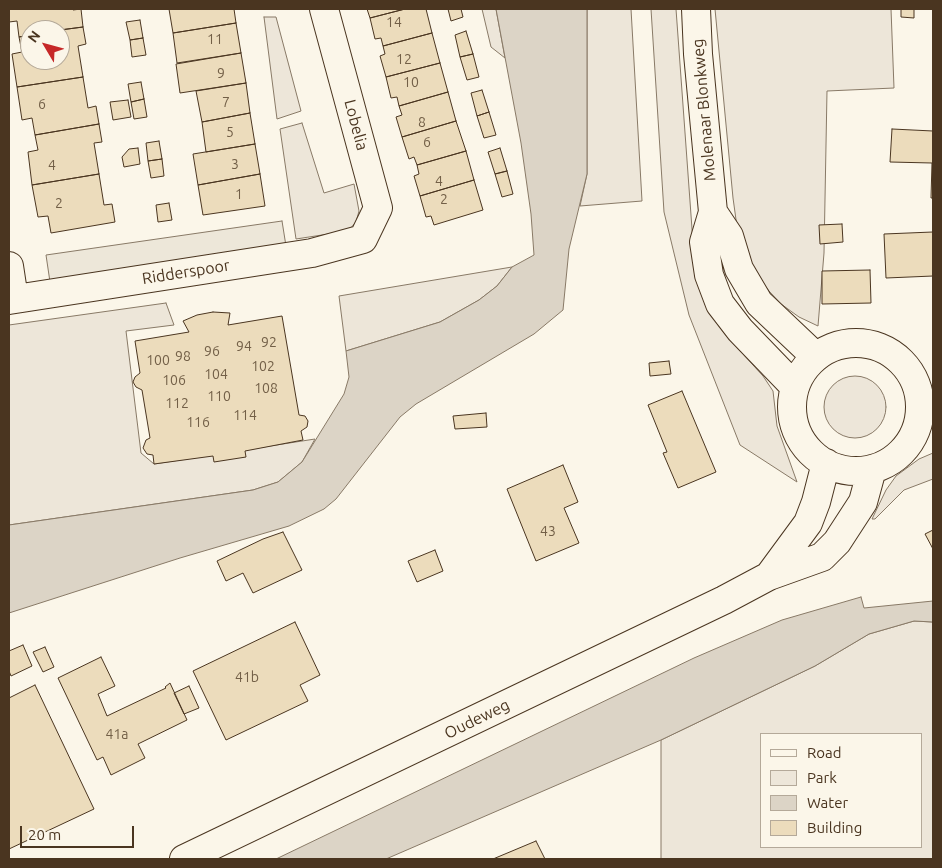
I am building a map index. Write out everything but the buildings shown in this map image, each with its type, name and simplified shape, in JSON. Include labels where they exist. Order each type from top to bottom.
[{"type":"main road","name":"Lobelia","points":[[324,9],[378,208],[363,239]]},
{"type":"main road","name":"Molenaar Blonkweg","points":[[696,9],[698,54],[713,212],[704,242],[709,275],[720,304],[740,330],[795,387]]},
{"type":"main road","name":"Molenaar Blonkweg","points":[[713,212],[729,236],[739,269],[759,303],[816,357]]},
{"type":"main road","name":"Ridderspoor","points":[[12,299],[312,253],[363,239]]},
{"type":"main road","points":[[9,266],[12,299]]},
{"type":"main road","points":[[863,343],[879,347],[894,354],[906,365],[926,396],[918,424],[923,438],[889,463],[872,469],[840,469],[826,464],[814,455],[804,444],[797,431],[793,417],[795,387],[807,366],[816,357],[830,348],[846,344],[863,343]]},
{"type":"main road","name":"Oudeweg","points":[[769,576],[808,523],[816,502],[826,464]]},
{"type":"main road","name":"Oudeweg","points":[[184,859],[697,613],[769,576],[822,557],[838,542],[863,502],[872,469]]},
{"type":"green space","points":[[482,9],[496,9],[505,58],[491,47]]},
{"type":"green space","points":[[587,9],[631,9],[642,201],[580,206],[587,174]]},
{"type":"green space","points":[[651,9],[676,9],[695,270],[705,304],[724,333],[763,376],[773,391],[777,426],[797,482],[740,445],[689,315],[664,212]]},
{"type":"green space","points":[[715,9],[891,9],[894,88],[827,91],[824,253],[818,326],[799,317],[781,304],[769,291],[756,274],[738,234]]},
{"type":"green space","points":[[264,17],[276,17],[301,111],[277,119]]},
{"type":"green space","points":[[302,123],[324,193],[354,184],[359,211],[356,222],[348,231],[296,239],[280,129]]},
{"type":"green space","points":[[512,267],[497,286],[479,300],[440,322],[346,351],[339,296]]},
{"type":"green space","points":[[166,303],[174,325],[126,331],[141,453],[154,464],[315,439],[302,462],[278,482],[253,490],[9,525],[9,325]]},
{"type":"green space","points":[[855,376],[867,378],[877,385],[884,395],[886,407],[884,419],[877,429],[867,436],[855,438],[843,436],[833,429],[826,419],[824,407],[826,395],[833,385],[843,378]]},
{"type":"green space","points":[[933,453],[933,479],[904,490],[875,519],[872,519],[886,490],[896,476],[919,459]]},
{"type":"green space","points":[[914,621],[933,622],[933,859],[661,859],[661,740],[815,666],[869,634]]},
{"type":"shaded area","points":[[282,221],[286,246],[50,282],[46,255]]},
{"type":"water","points":[[496,9],[587,9],[587,174],[569,249],[563,310],[534,334],[416,404],[400,417],[336,499],[324,509],[289,526],[180,558],[9,613],[9,525],[253,490],[278,482],[302,462],[344,394],[349,377],[346,351],[440,322],[479,300],[497,286],[512,267],[534,255],[531,214],[521,143]]},
{"type":"water","points":[[861,597],[864,608],[933,601],[933,622],[914,621],[869,634],[815,666],[661,740],[386,859],[276,859],[694,658],[782,620]]}]
